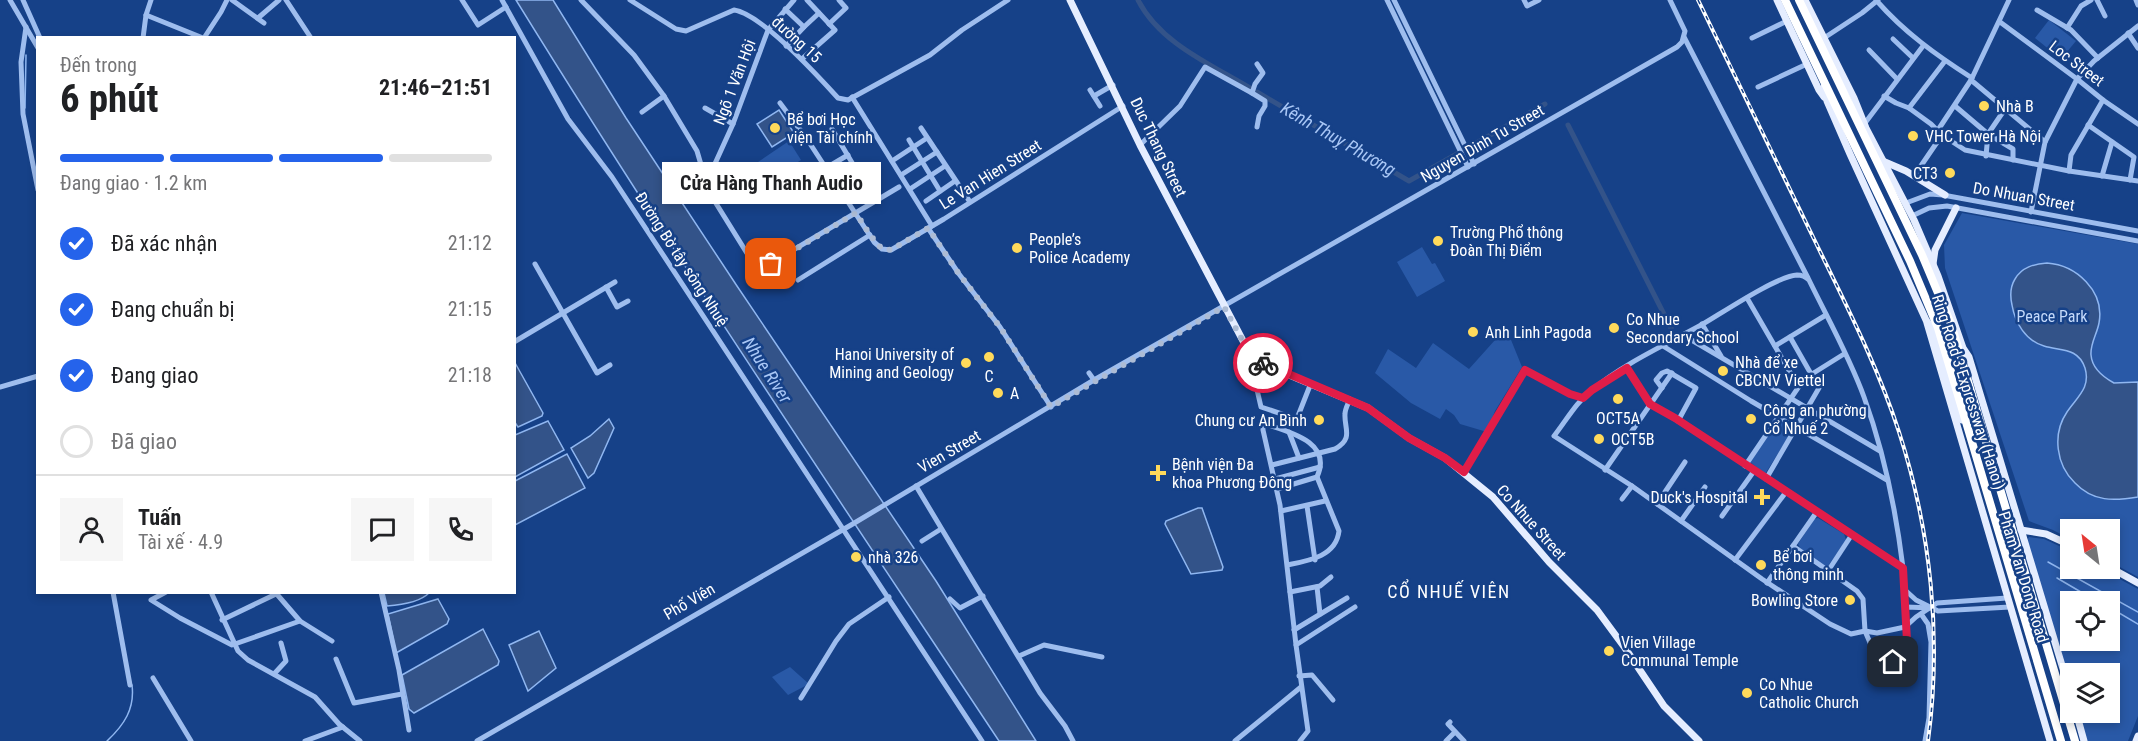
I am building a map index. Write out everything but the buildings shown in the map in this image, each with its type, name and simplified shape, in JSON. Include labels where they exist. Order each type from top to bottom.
[{"type":"highway","name":"Ring Road 3 Expressway (Hanoi)","points":[[1783,0],[1910,261],[1938,328],[2060,741]]},
{"type":"highway","name":"Ring Road 3 Expressway (Hanoi)","points":[[1802,0],[1922,255],[1951,324],[2076,741]]},
{"type":"main road","name":"Duc Thang Street","points":[[1070,0],[1140,145],[1224,307]]},
{"type":"main road","name":"Pham Van Dong Road","points":[[1777,0],[1819,90],[1827,101],[1926,320],[1933,330],[2060,741]]},
{"type":"main road","name":"Pham Van Dong Road","points":[[1783,0],[1824,87],[1827,101]]},
{"type":"main road","name":"Pham Van Dong Road","points":[[1802,0],[1824,38],[1906,203],[1933,264],[1963,348],[1969,357],[2061,663]]},
{"type":"main road","name":"Pham Van Dong Road","points":[[1802,0],[1858,120],[1866,126]]},
{"type":"main road","points":[[1885,162],[1945,195]]},
{"type":"main road","points":[[1880,216],[1906,203]]},
{"type":"main road","points":[[1933,264],[1935,250],[1956,208]]},
{"type":"main road","points":[[1886,229],[1912,216]]},
{"type":"main road","name":"Co Nhue Street","points":[[1224,307],[1251,356],[1268,366],[1368,408],[1409,438],[1445,458],[1503,507],[1549,562],[1597,610],[1664,706],[1699,741]]},
{"type":"main road","name":"Pham Van Dong Road","points":[[1926,320],[2050,741]]},
{"type":"main road","name":"Pham Van Dong Road","points":[[1963,348],[1963,359],[2076,741]]},
{"type":"main road","points":[[2020,530],[2046,534],[2060,540]]},
{"type":"main road","points":[[2120,573],[2138,583]]},
{"type":"main road","points":[[2079,723],[2085,741]]},
{"type":"main road","points":[[2136,741],[2138,736]]},
{"type":"street","points":[[10,0],[36,44]]},
{"type":"street","points":[[23,0],[39,36]]},
{"type":"street","points":[[205,36],[227,0],[264,23]]},
{"type":"street","points":[[258,18],[279,0]]},
{"type":"street","points":[[286,0],[310,36]]},
{"type":"street","points":[[462,0],[478,25],[506,7]]},
{"type":"street","name":"Đường Bờ tây sông Nhuệ","points":[[502,0],[568,119],[612,177],[982,741]]},
{"type":"street","points":[[581,0],[634,55],[664,96],[697,151],[709,192],[758,271],[899,187]]},
{"type":"street","name":"đường 15","points":[[630,0],[676,29],[686,31],[734,10],[739,11],[768,30],[802,59],[843,100],[852,97]]},
{"type":"street","name":"Ngõ 1 Văn Hội","points":[[703,173],[713,168],[733,124],[768,30],[794,0]]},
{"type":"street","points":[[802,59],[835,30],[807,0]]},
{"type":"street","points":[[829,24],[846,8],[839,0]]},
{"type":"street","points":[[1008,0],[962,30],[930,55],[852,97],[910,189],[930,227],[963,280],[1000,327],[1051,407]]},
{"type":"street","points":[[1387,0],[1460,144]]},
{"type":"street","points":[[1394,0],[1471,166]]},
{"type":"street","points":[[1524,0],[1527,6],[1539,0]]},
{"type":"street","points":[[1670,0],[1683,25],[1684,37],[1809,280],[1863,395],[1880,451],[1898,525],[1905,590],[1905,627],[1910,646],[1910,654],[1906,663]]},
{"type":"street","points":[[1824,38],[1862,14],[1877,0],[1895,22],[1923,46],[1971,79],[2044,142]]},
{"type":"street","points":[[1938,130],[1956,106],[1971,79],[2009,0]]},
{"type":"street","points":[[2067,28],[2081,6],[2088,0]]},
{"type":"street","points":[[2097,0],[2106,16]]},
{"type":"street","points":[[2136,0],[2138,5]]},
{"type":"street","points":[[144,36],[149,1]]},
{"type":"street","points":[[785,9],[804,27]]},
{"type":"street","points":[[2037,10],[2067,28],[2098,58]]},
{"type":"street","points":[[786,46],[819,13]]},
{"type":"street","points":[[146,15],[199,36]]},
{"type":"street","points":[[1752,38],[1787,21]]},
{"type":"street","name":"Loc Street","points":[[2000,22],[2138,124]]},
{"type":"street","points":[[2031,212],[2044,142],[2077,79],[2098,58],[2138,26]]},
{"type":"street","points":[[26,27],[21,62],[23,114],[36,180]]},
{"type":"street","points":[[2128,33],[2138,48]]},
{"type":"street","name":"Nguyen Dinh Tu Street","points":[[1224,307],[1677,47],[1684,37]]},
{"type":"street","points":[[1893,39],[1913,58]]},
{"type":"street","points":[[1866,126],[1884,96],[1923,46]]},
{"type":"street","points":[[1869,50],[1897,79]]},
{"type":"street","points":[[1909,108],[1945,61]]},
{"type":"street","points":[[1254,88],[1263,74],[1257,64]]},
{"type":"street","points":[[1758,87],[1807,64]]},
{"type":"street","points":[[1140,145],[1180,106],[1205,67],[1254,88],[1265,101],[1257,127]]},
{"type":"street","points":[[1100,106],[1092,93],[1113,85]]},
{"type":"street","points":[[642,112],[664,96]]},
{"type":"street","points":[[1884,96],[1909,108],[1942,135],[1965,150],[1986,156],[2138,182]]},
{"type":"street","points":[[2069,171],[2071,154],[2103,100]]},
{"type":"street","name":"Le Van Hien Street","points":[[780,103],[870,235],[882,249],[891,250],[1123,106]]},
{"type":"street","points":[[1956,106],[1988,134],[2013,149],[2013,160]]},
{"type":"street","points":[[705,108],[733,124]]},
{"type":"street","points":[[1986,156],[1988,134],[2005,109]]},
{"type":"street","points":[[2088,125],[2134,157],[2130,180]]},
{"type":"street","points":[[921,128],[970,202]]},
{"type":"street","points":[[832,129],[854,166]]},
{"type":"street","points":[[1914,176],[1942,135]]},
{"type":"street","points":[[892,161],[927,138]]},
{"type":"street","points":[[909,140],[940,191]]},
{"type":"street","points":[[2102,176],[2112,142]]},
{"type":"street","points":[[901,175],[937,152]]},
{"type":"street","points":[[826,168],[848,155]]},
{"type":"street","points":[[910,189],[945,166]]},
{"type":"street","points":[[926,201],[955,181]]},
{"type":"street","name":"Do Nhuan Street","points":[[1906,203],[1930,194],[1945,195],[2138,231]]},
{"type":"street","name":"Do Nhuan Street","points":[[1912,216],[1937,206],[1956,208],[2138,241]]},
{"type":"street","points":[[798,280],[870,235]]},
{"type":"street","points":[[535,264],[597,373],[610,365]]},
{"type":"street","points":[[1809,280],[1797,275],[1784,279],[1627,368],[1583,398],[1554,436],[1632,486],[1767,583],[1830,624],[1851,634],[1865,631],[1877,633],[1905,627],[1937,603],[2007,598]]},
{"type":"street","points":[[516,341],[615,282]]},
{"type":"street","points":[[606,287],[618,307],[628,301]]},
{"type":"street","points":[[1747,298],[1798,386]]},
{"type":"street","name":"Vien Street","points":[[1073,741],[1065,726],[1040,693],[916,486],[1224,307]]},
{"type":"street","points":[[1776,346],[1826,315]]},
{"type":"street","points":[[1702,324],[1722,358]]},
{"type":"street","points":[[1683,335],[1880,451]]},
{"type":"street","points":[[1766,479],[1820,388],[1790,337]]},
{"type":"street","points":[[1663,346],[1887,480]]},
{"type":"street","points":[[1746,466],[1798,386],[1812,373],[1844,354]]},
{"type":"street","points":[[1627,368],[1650,404],[1903,568]]},
{"type":"street","points":[[1464,472],[1525,370],[1570,394],[1583,398]]},
{"type":"street","points":[[1662,388],[1656,380],[1658,376],[1667,371],[1696,388],[1678,421]]},
{"type":"street","points":[[1089,372],[1094,381]]},
{"type":"street","points":[[1605,470],[1672,373]]},
{"type":"street","points":[[0,387],[36,377]]},
{"type":"street","points":[[1255,381],[1261,407],[1297,420],[1311,383]]},
{"type":"street","points":[[1272,465],[1335,449],[1341,445],[1348,430],[1345,412],[1350,399]]},
{"type":"street","points":[[1287,565],[1317,559],[1336,545],[1339,531],[1317,477],[1320,467],[1318,453],[1312,443],[1289,432],[1263,425],[1281,511],[1299,676],[1308,731],[1300,741]]},
{"type":"street","points":[[1289,432],[1299,458]]},
{"type":"street","points":[[1657,504],[1685,462]]},
{"type":"street","points":[[1275,479],[1320,467]]},
{"type":"street","points":[[1722,516],[1754,471]]},
{"type":"street","points":[[1277,489],[1317,477]]},
{"type":"street","name":"Phố Viên","points":[[477,741],[916,486]]},
{"type":"street","points":[[1622,499],[1632,486]]},
{"type":"street","points":[[1681,522],[1705,487]]},
{"type":"street","points":[[1735,560],[1786,492]]},
{"type":"street","points":[[1281,511],[1325,501]]},
{"type":"street","points":[[1307,506],[1317,559]]},
{"type":"street","points":[[1767,583],[1816,513]]},
{"type":"street","points":[[922,541],[941,529]]},
{"type":"street","points":[[1828,571],[1851,536]]},
{"type":"street","points":[[1793,546],[1857,591],[1863,599],[1865,631],[1871,645]]},
{"type":"street","points":[[1290,592],[1317,587],[1331,577]]},
{"type":"street","points":[[1317,587],[1320,614]]},
{"type":"street","points":[[1905,590],[1916,600],[1938,611],[2010,607]]},
{"type":"street","points":[[113,594],[130,685]]},
{"type":"street","points":[[162,594],[151,599],[180,618],[235,645],[300,621]]},
{"type":"street","points":[[212,594],[237,651],[248,660],[315,697],[343,727],[360,741]]},
{"type":"street","points":[[222,620],[273,594]]},
{"type":"street","points":[[276,594],[300,621],[332,641]]},
{"type":"street","points":[[381,594],[399,670],[409,730]]},
{"type":"street","points":[[950,599],[960,608],[983,596]]},
{"type":"street","points":[[801,698],[849,624],[889,597]]},
{"type":"street","points":[[1294,630],[1347,598]]},
{"type":"street","points":[[1296,645],[1355,607]]},
{"type":"street","points":[[1906,607],[1932,608]]},
{"type":"street","points":[[1921,614],[1928,624],[1931,642],[1929,718],[1925,741]]},
{"type":"street","points":[[1893,662],[1907,641]]},
{"type":"street","points":[[274,674],[286,661],[281,643]]},
{"type":"street","points":[[1019,656],[1044,645],[1102,657]]},
{"type":"street","points":[[336,660],[354,703],[402,694]]},
{"type":"street","points":[[1299,676],[1312,675],[1333,700]]},
{"type":"street","points":[[153,678],[191,741]]},
{"type":"street","points":[[1235,741],[1301,687]]},
{"type":"street","points":[[1450,722],[1448,724],[1464,741]]},
{"type":"street","points":[[305,741],[343,727]]},
{"type":"street","points":[[1446,741],[1455,732]]},
{"type":"green space","points":[[2049,20],[2076,41],[2061,59],[2035,38]]},
{"type":"green space","points":[[789,141],[801,160],[765,183],[755,167],[758,162]]},
{"type":"green space","name":"Peace Park","points":[[1962,213],[2138,244],[2138,577],[2120,567],[2120,519],[2060,519],[2060,534],[2029,521],[1945,268],[1944,245]]},
{"type":"green space","points":[[1422,247],[1432,264],[1435,263],[1445,281],[1417,297],[1397,262]]},
{"type":"green space","points":[[1504,330],[1507,330],[1522,367],[1495,411],[1487,432],[1460,424],[1446,409],[1440,419],[1411,403],[1375,373],[1388,349],[1416,368],[1433,343],[1469,369]]},
{"type":"green space","points":[[1778,419],[1794,428],[1765,474],[1750,462]]},
{"type":"green space","points":[[1818,518],[1844,534],[1846,540],[1828,566],[1802,551],[1798,544],[1814,519]]},
{"type":"green space","points":[[2029,537],[2044,539],[2060,546],[2060,579],[2120,579],[2138,589],[2138,716],[2128,741],[2087,741],[2081,723],[2120,723],[2120,663],[2063,663],[2027,540]]},
{"type":"green space","points":[[790,667],[809,684],[788,695],[772,677]]},
{"type":"water","name":"Nhue River","points":[[516,0],[553,0],[626,118],[936,581],[1036,741],[999,741],[694,280]]},
{"type":"water","name":"Bể bơi Học viện Tài chính","points":[[779,110],[794,133],[772,147],[757,124]]},
{"type":"water","points":[[2047,263],[2078,274],[2093,290],[2100,311],[2091,351],[2096,368],[2114,383],[2138,382],[2138,497],[2104,499],[2089,494],[2069,476],[2060,458],[2059,430],[2067,412],[2085,387],[2085,368],[2078,356],[2073,353],[2038,344],[2027,336],[2013,312],[2011,298],[2012,285],[2021,272],[2033,265]]},
{"type":"water","points":[[516,365],[543,413],[542,416],[518,427],[516,424]]},
{"type":"water","points":[[609,419],[614,428],[594,473],[588,478],[571,448],[590,436]]},
{"type":"water","points":[[548,421],[564,450],[516,476],[516,435]]},
{"type":"water","points":[[567,454],[585,488],[516,524],[516,480]]},
{"type":"water","points":[[1202,508],[1223,567],[1222,570],[1191,574],[1165,524],[1166,521]]},
{"type":"water","points":[[384,594],[428,594],[415,601],[387,606]]},
{"type":"water","points":[[438,599],[449,619],[447,624],[396,653],[388,614]]},
{"type":"water","points":[[483,629],[499,661],[498,665],[414,713],[409,709],[402,675]]},
{"type":"water","points":[[539,631],[556,668],[528,691],[509,645]]},
{"type":"waterway","name":"Kênh Thuỵ Phương","points":[[1138,0],[1159,29],[1187,51],[1250,88]]},
{"type":"waterway","points":[[25,108],[26,55]]},
{"type":"waterway","name":"Kênh Thuỵ Phương","points":[[1257,92],[1409,181],[1545,104]]},
{"type":"waterway","name":"Kênh Thuỵ Phương","points":[[1568,125],[1671,328]]},
{"type":"waterway","points":[[2048,562],[2138,612]]},
{"type":"waterway","points":[[2057,578],[2079,591]]},
{"type":"waterway","points":[[2120,613],[2138,624]]},
{"type":"waterway","points":[[107,741],[127,716],[132,702],[132,685]]},
{"type":"railway","points":[[1698,0],[1859,333],[1881,382],[1899,432],[1919,508],[1931,585],[1934,663],[1928,741]]},
{"type":"way so far","points":[[771,264],[856,213],[874,242],[882,249],[891,250],[928,228],[959,274],[1000,327],[1051,407],[1224,307],[1251,356],[1263,363]]},
{"type":"place","name":"Nhà B","points":[[1984,106]]},
{"type":"place","name":"Bể bơi Học viện Tài chính","points":[[775,128]]},
{"type":"place","name":"VHC Tower Hà Nội","points":[[1913,136]]},
{"type":"place","name":"CT3","points":[[1950,173]]},
{"type":"place","name":"Trường Phổ thông Đoàn Thị Điểm","points":[[1438,241]]},
{"type":"place","name":"People’s Police Academy","points":[[1017,248]]},
{"type":"place","name":"Cửa Hàng Thanh Audio","points":[[771,264]]},
{"type":"place","name":"Co Nhue Secondary School","points":[[1614,328]]},
{"type":"place","name":"Anh Linh Pagoda","points":[[1473,332]]},
{"type":"place","name":"C","points":[[989,357]]},
{"type":"place","name":"Hanoi University of Mining and Geology","points":[[966,363]]},
{"type":"place","name":"Nhà để xe CBCNV Viettel","points":[[1723,371]]},
{"type":"place","name":"A","points":[[998,393]]},
{"type":"place","name":"OCT5A","points":[[1618,399]]},
{"type":"place","name":"Công an phường Cổ Nhuế 2","points":[[1751,419]]},
{"type":"place","name":"Chung cư An Bình","points":[[1319,420]]},
{"type":"place","name":"OCT5B","points":[[1599,439]]},
{"type":"place","name":"Bệnh viện Đa khoa Phương Đông","points":[[1158,473]]},
{"type":"place","name":"Duck's Hospital","points":[[1762,497]]},
{"type":"place","name":"nhà 326","points":[[856,557]]},
{"type":"place","name":"Bể bơi thông minh","points":[[1761,565]]},
{"type":"place","name":"Bowling Store","points":[[1850,600]]},
{"type":"place","name":"Vien Village Communal Temple","points":[[1609,651]]},
{"type":"place","name":"Co Nhue Catholic Church","points":[[1747,693]]},
{"type":"district","name":"CỔ NHUẾ VIÊN","points":[[1449,592]]},
{"type":"route","points":[[1263,363],[1368,408],[1409,438],[1445,458],[1464,472],[1525,370],[1570,394],[1583,398],[1627,368],[1650,404],[1675,418],[1851,536],[1903,568],[1907,641],[1893,662]]}]
